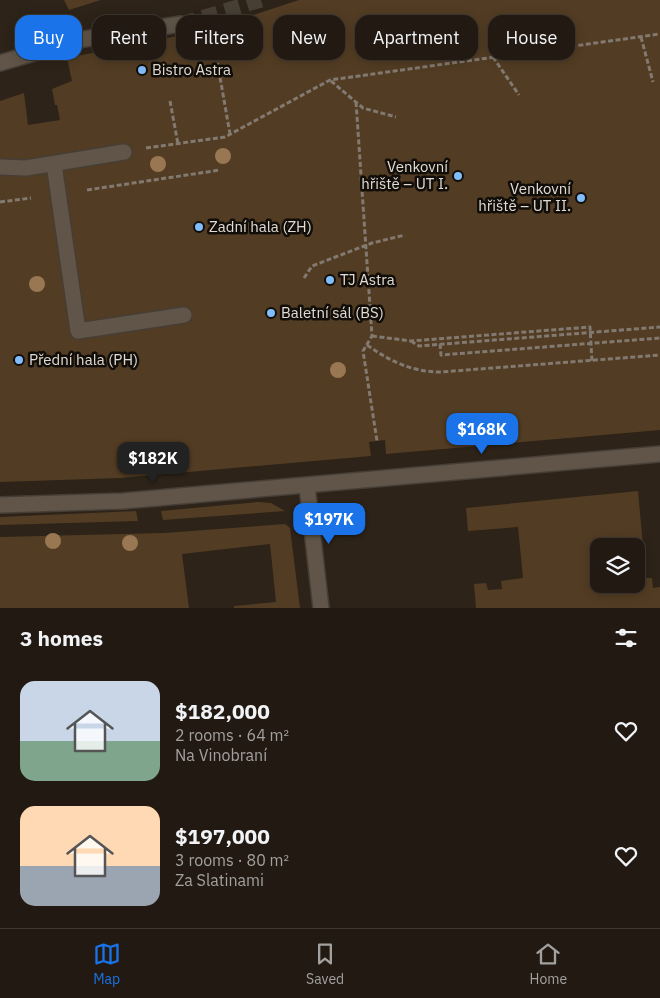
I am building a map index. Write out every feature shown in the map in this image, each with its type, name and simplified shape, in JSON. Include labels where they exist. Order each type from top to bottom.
[{"type":"street","points":[[0,62],[78,40],[176,25]]},
{"type":"street","points":[[0,167],[26,168],[124,152]]},
{"type":"street","points":[[54,164],[78,331],[184,315]]},
{"type":"street","points":[[0,505],[123,501],[660,454]]},
{"type":"street","points":[[307,486],[321,608]]},
{"type":"path","points":[[575,46],[660,34]]},
{"type":"path","points":[[641,37],[653,82]]},
{"type":"path","points":[[124,152],[225,137],[330,80],[488,58]]},
{"type":"path","points":[[217,60],[230,134]]},
{"type":"path","points":[[495,60],[519,95]]},
{"type":"path","points":[[330,80],[362,108],[396,117]]},
{"type":"path","points":[[170,101],[178,144]]},
{"type":"path","points":[[356,102],[372,336],[363,351],[377,441]]},
{"type":"path","points":[[87,190],[220,170]]},
{"type":"path","points":[[0,202],[31,198]]},
{"type":"path","points":[[304,278],[312,266],[365,245],[405,235]]},
{"type":"path","points":[[372,336],[410,341],[590,327],[592,361]]},
{"type":"path","points":[[410,341],[419,346],[660,327]]},
{"type":"path","points":[[440,344],[440,355],[660,338]]},
{"type":"path","points":[[367,345],[399,365],[424,372],[660,355]]},
{"type":"shaded area","points":[[64,0],[101,0],[69,10]]},
{"type":"shaded area","name":"TJ Astra","points":[[299,0],[660,0],[660,430],[386,454],[385,440],[369,442],[371,456],[120,478],[0,482],[0,101],[24,93],[28,125],[60,120],[52,89],[72,81],[67,60],[82,60],[82,55],[92,53],[92,60],[166,60],[166,38],[176,36],[176,60],[263,60],[263,15],[253,15]]},
{"type":"shaded area","points":[[638,491],[642,538],[590,538],[590,593],[645,593],[645,567],[646,578],[652,578],[653,588],[660,587],[660,608],[476,608],[474,584],[486,583],[488,590],[502,589],[501,581],[523,578],[518,527],[468,531],[466,508]]},
{"type":"shaded area","points":[[258,502],[271,503],[285,511],[163,520],[161,511]]},
{"type":"shaded area","points":[[136,511],[138,521],[0,525],[0,517]]},
{"type":"shaded area","points":[[285,524],[290,528],[300,608],[234,608],[234,606],[276,602],[270,544],[182,554],[189,608],[0,608],[0,537],[164,533]]},
{"type":"tunnel","points":[[211,15],[261,0]]},
{"type":"place","name":"Bistro Astra","points":[[142,70]]},
{"type":"place","name":"Venkovní hřiště – UT I.","points":[[458,176]]},
{"type":"place","name":"Venkovní hřiště – UT II.","points":[[581,198]]},
{"type":"place","name":"Zadní hala (ZH)","points":[[199,227]]},
{"type":"place","name":"TJ Astra","points":[[330,280]]},
{"type":"place","name":"Baletní sál (BS)","points":[[271,313]]},
{"type":"place","name":"Přední hala (PH)","points":[[19,360]]}]
